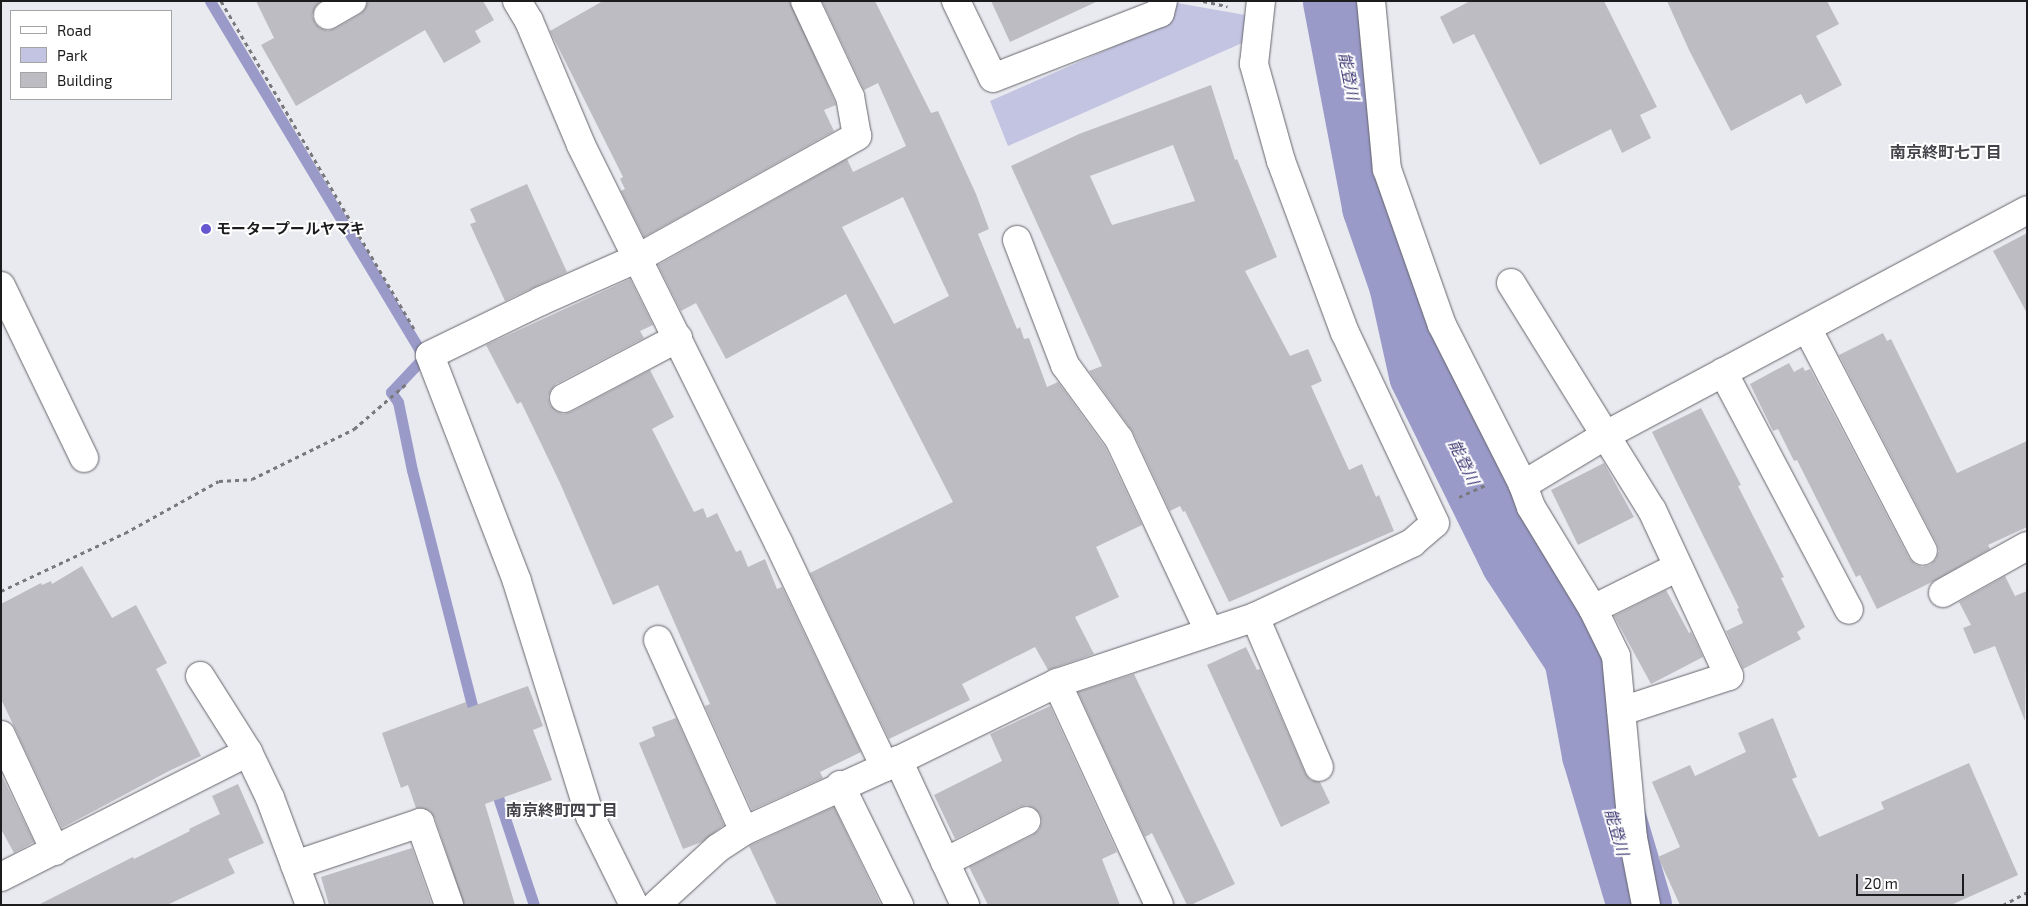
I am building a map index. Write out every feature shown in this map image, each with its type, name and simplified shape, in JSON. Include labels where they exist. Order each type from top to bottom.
[{"type":"street","points":[[328,15],[352,1]]},
{"type":"street","points":[[517,1],[529,21],[581,145],[780,544],[891,763],[945,862],[965,905]]},
{"type":"street","points":[[634,905],[590,816],[517,581],[430,355],[541,301],[638,258],[857,136],[850,97],[805,1]]},
{"type":"street","points":[[956,1],[993,78],[1160,13],[1163,1]]},
{"type":"street","points":[[656,905],[718,848],[744,830],[891,763],[1057,683],[1255,617],[1412,543],[1435,523],[1345,333],[1281,160],[1254,64],[1261,1]]},
{"type":"street","points":[[1371,1],[1387,169],[1442,324],[1523,485],[1532,508],[1593,609],[1616,656],[1633,838],[1646,905]]},
{"type":"street","points":[[1523,485],[1606,435],[2027,210]]},
{"type":"street","points":[[1017,240],[1064,365],[1119,438],[1209,631]]},
{"type":"street","points":[[1511,283],[1652,510],[1729,676],[1622,710]]},
{"type":"street","points":[[1,286],[84,458]]},
{"type":"street","points":[[1807,328],[1923,551]]},
{"type":"street","points":[[564,398],[678,338]]},
{"type":"street","points":[[1723,372],[1849,610]]},
{"type":"street","points":[[1943,593],[2027,546]]},
{"type":"street","points":[[1593,609],[1678,567]]},
{"type":"street","points":[[1255,617],[1319,766]]},
{"type":"street","points":[[658,640],[744,830]]},
{"type":"street","points":[[200,676],[248,752],[270,798],[310,905]]},
{"type":"street","points":[[1057,683],[1159,905]]},
{"type":"street","points":[[1,735],[55,851]]},
{"type":"street","points":[[1,878],[248,752]]},
{"type":"street","points":[[840,785],[899,905]]},
{"type":"street","points":[[945,862],[1026,821]]},
{"type":"street","points":[[295,865],[420,823],[449,905]]},
{"type":"path","points":[[1,591],[125,533],[219,481],[252,479],[354,429],[403,387],[430,355],[221,1]]},
{"type":"path","points":[[1456,499],[1491,483]]},
{"type":"path","points":[[2003,905],[2027,892]]},
{"type":"green space","points":[[1177,3],[1251,16],[1249,40],[1008,146],[990,101],[1172,21]]},
{"type":"building","points":[[256,1],[321,1],[315,7],[312,16],[320,28],[328,31],[360,14],[365,9],[368,1],[483,1],[494,20],[475,31],[481,42],[444,63],[425,30],[296,106],[261,45],[274,38]]},
{"type":"building","points":[[603,1],[790,1],[835,102],[836,105],[824,110],[834,131],[644,237],[621,191],[625,189],[620,179],[623,177],[550,31]]},
{"type":"building","points":[[822,1],[875,1],[931,113],[938,111],[976,194],[989,229],[978,234],[1017,329],[1020,327],[1024,339],[1029,338],[1047,387],[1058,382],[1105,447],[1142,525],[1096,547],[1119,597],[1075,617],[1094,654],[1048,670],[1035,647],[962,684],[970,700],[889,739],[810,573],[953,502],[846,294],[726,359],[696,303],[681,311],[658,265],[847,159],[853,172],[906,146],[878,83],[864,90]],"holes":[[[903,197],[949,296],[894,324],[842,227]]]},
{"type":"building","points":[[991,1],[1098,1],[1010,42]]},
{"type":"building","points":[[1470,1],[1604,1],[1657,107],[1640,115],[1651,138],[1622,153],[1611,129],[1540,165],[1474,34],[1453,44],[1440,17]]},
{"type":"building","points":[[1667,1],[1827,1],[1839,24],[1816,36],[1842,85],[1806,104],[1801,94],[1731,131],[1689,50]]},
{"type":"building","points":[[1211,85],[1235,160],[1237,159],[1277,257],[1245,271],[1290,356],[1308,349],[1322,381],[1311,386],[1349,470],[1362,464],[1376,497],[1379,495],[1394,531],[1229,602],[1185,511],[1183,512],[1180,506],[1170,511],[1133,432],[1089,371],[1102,366],[1011,166],[1079,134]],"holes":[[[1173,145],[1195,201],[1112,225],[1090,176]]]},
{"type":"building","points":[[527,184],[567,272],[505,301],[470,224],[476,222],[470,209]]},
{"type":"building","points":[[2027,233],[2027,313],[1993,251]]},
{"type":"building","points":[[630,279],[653,325],[640,331],[644,338],[556,384],[548,397],[550,405],[556,411],[563,414],[571,412],[650,370],[674,417],[652,429],[694,512],[703,508],[707,518],[717,513],[736,552],[741,550],[748,567],[765,559],[777,589],[782,587],[861,752],[820,772],[823,778],[752,810],[705,706],[710,704],[658,585],[613,605],[560,483],[521,402],[517,404],[486,345]]},
{"type":"building","points":[[1883,333],[1887,341],[1891,339],[1957,473],[2027,441],[2027,527],[1988,545],[1990,549],[1934,581],[1877,609],[1860,575],[1856,577],[1797,460],[1794,461],[1778,429],[1773,431],[1750,384],[1789,363],[1794,372],[1803,367],[1805,371],[1810,369],[1909,558],[1915,564],[1922,567],[1930,565],[1936,559],[1939,551],[1937,544],[1839,355]]},
{"type":"building","points":[[1701,408],[1741,485],[1738,486],[1784,577],[1781,578],[1805,627],[1797,632],[1801,639],[1743,669],[1726,631],[1743,623],[1737,609],[1739,608],[1652,432]]},
{"type":"building","points":[[1604,463],[1634,517],[1578,545],[1551,490]]},
{"type":"building","points":[[82,566],[112,618],[136,605],[167,663],[156,669],[201,756],[62,828],[1,699],[1,604],[41,583],[42,585],[51,581],[52,584]]},
{"type":"building","points":[[2005,576],[2015,596],[2027,591],[2025,721],[1995,646],[1974,654],[1963,628],[1971,625],[1959,602]]},
{"type":"building","points":[[1666,590],[1689,633],[1691,632],[1703,657],[1651,684],[1614,616]]},
{"type":"building","points":[[1246,647],[1257,670],[1260,669],[1305,773],[1310,780],[1320,782],[1330,803],[1281,827],[1207,665]]},
{"type":"building","points":[[1134,674],[1235,884],[1191,905],[1187,905],[1152,833],[1145,837],[1078,692]]},
{"type":"building","points":[[528,686],[543,726],[533,730],[552,780],[485,804],[515,905],[464,905],[435,818],[430,811],[416,808],[408,785],[401,788],[382,733],[466,702],[468,708]]},
{"type":"building","points":[[1050,706],[1117,852],[1102,859],[1120,905],[988,905],[969,867],[1033,835],[1039,830],[1042,822],[1040,814],[1034,808],[1027,805],[1019,807],[955,839],[934,795],[1002,761],[990,734]]},
{"type":"building","points":[[676,718],[724,825],[702,842],[683,849],[639,743],[655,736],[652,727]]},
{"type":"building","points":[[1773,718],[1797,777],[1792,779],[1819,837],[1884,809],[1881,802],[1969,763],[2018,875],[1951,905],[1680,905],[1658,857],[1680,847],[1652,782],[1690,765],[1695,776],[1746,752],[1738,733]]},
{"type":"building","points":[[1,774],[34,842],[14,853],[1,829]]},
{"type":"building","points":[[238,784],[264,843],[228,859],[235,873],[167,905],[38,905],[133,857],[134,859],[190,831],[189,829],[220,814],[212,796]]},
{"type":"building","points":[[834,807],[881,905],[777,905],[749,846]]},
{"type":"building","points":[[412,848],[432,905],[329,905],[321,877]]},
{"type":"waterway","points":[[210,1],[424,357],[391,392],[398,402],[412,470],[476,721]]},
{"type":"waterway","name":"能登川","points":[[1335,1],[1374,206],[1401,284],[1421,374],[1513,561],[1576,657],[1594,754],[1639,905]]},
{"type":"waterway","points":[[494,785],[534,905]]},
{"type":"place","name":"モータープールヤマキ","points":[[206,229]]},
{"type":"district","name":"南京終町七丁目","points":[[1946,152]]},
{"type":"district","name":"南京終町四丁目","points":[[562,810]]}]
